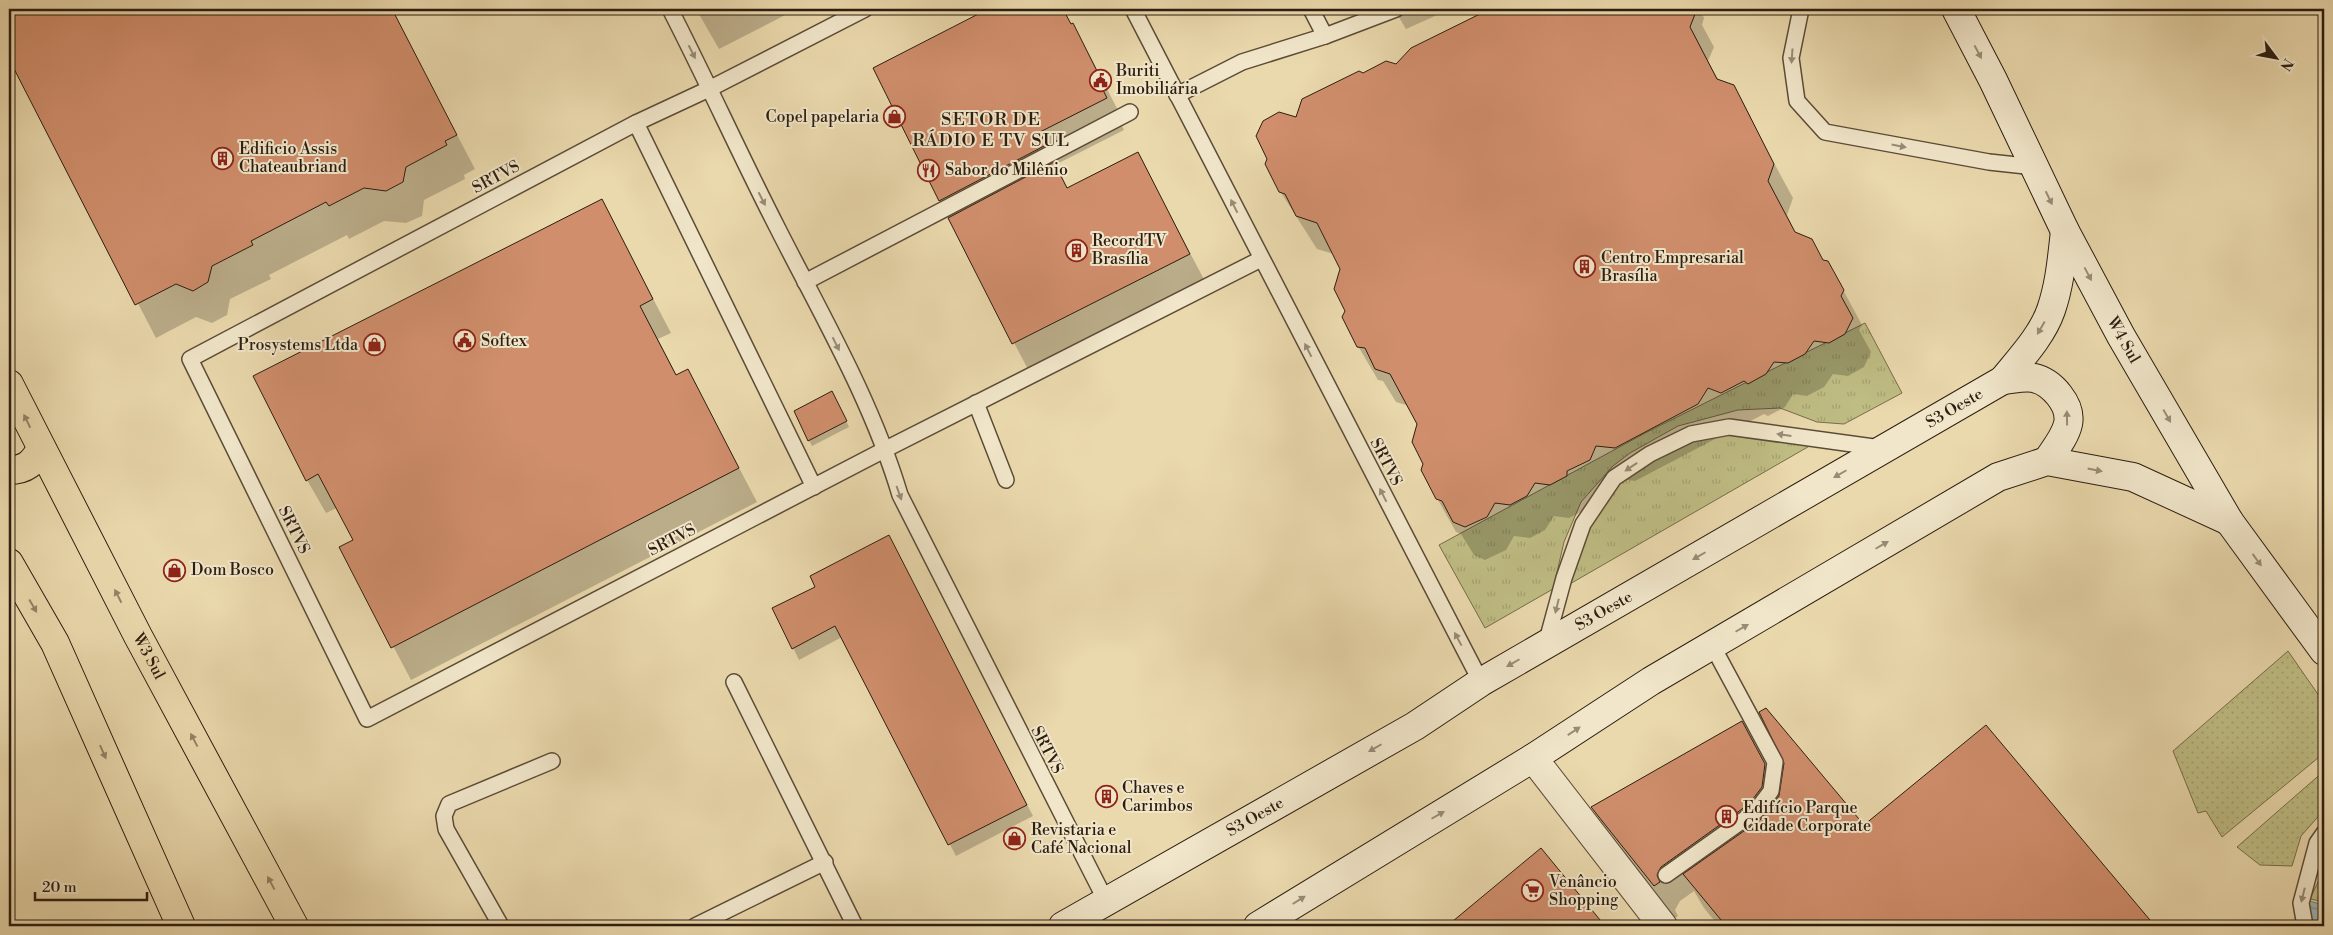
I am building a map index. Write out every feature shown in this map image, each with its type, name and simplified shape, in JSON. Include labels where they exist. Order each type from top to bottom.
[{"type":"main road","name":"W4 Sul","points":[[1956,9],[2065,231],[2120,336],[2229,521],[2324,651]]},
{"type":"main road","name":"S3 Oeste","points":[[1063,926],[1415,726],[1481,682],[2004,380],[2034,341],[2050,312],[2060,272],[2065,231]]},
{"type":"main road","points":[[2004,380],[2034,378],[2055,389],[2068,410],[2068,422],[2065,433],[2047,461]]},
{"type":"main road","name":"W3 Sul","points":[[9,384],[41,449],[294,926]]},
{"type":"main road","points":[[9,470],[20,469],[31,464],[41,449]]},
{"type":"main road","points":[[1258,926],[1533,758],[1651,681],[1998,477],[2047,461],[2133,477],[2229,521]]},
{"type":"main road","points":[[9,563],[55,643],[181,926]]},
{"type":"main road","points":[[1533,758],[1663,926]]},
{"type":"lane","name":"SRTVS","points":[[670,9],[711,88],[744,162],[886,449],[900,495],[1106,901]]},
{"type":"lane","name":"SRTVS","points":[[865,9],[711,88],[636,122],[190,359],[367,719],[886,449],[1261,259]]},
{"type":"lane","name":"SRTVS","points":[[1133,9],[1481,682]]},
{"type":"lane","points":[[1311,9],[1325,36]]},
{"type":"lane","points":[[1177,95],[1242,62],[1325,36],[1396,9]]},
{"type":"lane","points":[[1801,9],[1791,58],[1797,101],[1825,132],[1989,162],[2035,167]]},
{"type":"lane","points":[[805,282],[1130,112]]},
{"type":"lane","points":[[636,122],[814,487]]},
{"type":"lane","points":[[976,403],[1006,480]]},
{"type":"lane","points":[[1546,645],[1564,578],[1583,524],[1614,478],[1650,454],[1691,434],[1729,428],[1885,448]]},
{"type":"lane","points":[[1666,875],[1756,811],[1771,791],[1775,762],[1712,645]]},
{"type":"lane","points":[[734,682],[825,862],[855,926]]},
{"type":"lane","points":[[501,926],[446,829],[444,816],[449,804],[552,761]]},
{"type":"lane","points":[[2305,926],[2301,903],[2317,843],[2324,833]]},
{"type":"lane","points":[[695,926],[825,862]]},
{"type":"green space","points":[[1865,323],[1902,393],[1844,424],[1817,422],[1780,408],[1738,410],[1678,426],[1630,453],[1613,466],[1581,502],[1564,542],[1553,589],[1485,628],[1439,545],[1647,432]]},
{"type":"green space","points":[[1728,434],[1813,444],[1568,585],[1587,526],[1621,480],[1652,460],[1695,437]]},
{"type":"green space","points":[[2288,651],[2324,703],[2324,753],[2222,837],[2206,811],[2198,813],[2173,751]]},
{"type":"green space","points":[[2324,771],[2324,810],[2301,836],[2292,866],[2260,865],[2237,847]]},
{"type":"green space","points":[[2324,869],[2324,902],[2310,899]]},
{"type":"water","points":[[2309,901],[2324,905],[2324,926],[2309,926]]},
{"type":"building","name":"Edificio Assis Chateaubriand","points":[[9,9],[392,9],[457,135],[445,141],[447,145],[406,167],[403,182],[386,191],[364,188],[329,206],[326,202],[251,241],[253,245],[212,266],[208,282],[193,291],[176,284],[135,305],[9,59]]},
{"type":"building","points":[[988,9],[1063,9],[1071,24],[1073,23],[1106,89],[1103,90],[1107,98],[1040,132],[1046,145],[939,201],[873,68]]},
{"type":"building","name":"Centro Empresarial Brasília","points":[[1490,9],[1697,9],[1690,27],[1717,79],[1734,85],[1774,164],[1768,181],[1795,232],[1812,239],[1823,260],[1828,261],[1844,290],[1841,296],[1853,318],[1845,334],[1829,343],[1814,341],[1805,354],[1788,363],[1774,362],[1766,374],[1748,384],[1744,381],[1721,393],[1708,388],[1698,404],[1615,448],[1596,446],[1590,460],[1567,471],[1567,476],[1550,485],[1535,483],[1527,496],[1510,505],[1495,503],[1487,517],[1465,527],[1453,522],[1442,501],[1436,499],[1421,470],[1423,464],[1412,442],[1417,424],[1390,374],[1375,369],[1365,348],[1357,347],[1342,317],[1345,311],[1334,289],[1340,269],[1317,223],[1296,216],[1285,194],[1279,192],[1265,164],[1267,159],[1256,136],[1263,121],[1279,112],[1296,117],[1302,99],[1359,71],[1363,73],[1386,61],[1396,64],[1411,48]]},
{"type":"building","name":"RecordTV Brasília","points":[[1138,152],[1190,254],[1012,344],[948,218],[1054,162],[1067,188]]},
{"type":"building","points":[[602,199],[653,299],[640,306],[676,375],[688,369],[739,468],[391,648],[339,547],[353,540],[318,474],[306,481],[253,376]]},
{"type":"building","points":[[832,391],[847,421],[808,441],[794,411]]},
{"type":"building","points":[[889,535],[1027,805],[948,845],[835,626],[792,649],[772,608],[815,587],[810,576]]},
{"type":"building","name":"Edifício Parque Cidade Corporate","points":[[1766,708],[1864,825],[1986,725],[2155,926],[1726,926],[1683,874],[1761,819],[1779,796],[1784,763],[1759,712]]},
{"type":"building","points":[[1742,721],[1765,764],[1762,787],[1749,804],[1661,867],[1657,875],[1660,882],[1654,886],[1591,807]]},
{"type":"building","name":"Venâncio Shopping","points":[[1541,848],[1605,926],[1447,926],[1506,877]]},
{"type":"place","name":"Buriti Imobiliária","points":[[1100,80]]},
{"type":"place","name":"Copel papelaria","points":[[895,117]]},
{"type":"place","name":"Edificio Assis Chateaubriand","points":[[223,158]]},
{"type":"place","name":"Sabor do Milênio","points":[[929,170]]},
{"type":"place","name":"RecordTV Brasília","points":[[1076,250]]},
{"type":"place","name":"Centro Empresarial Brasília","points":[[1585,267]]},
{"type":"place","name":"Softex","points":[[465,341]]},
{"type":"place","name":"Prosystems Ltda","points":[[374,345]]},
{"type":"place","name":"Dom Bosco","points":[[175,570]]},
{"type":"place","name":"Chaves e Carimbos","points":[[1106,797]]},
{"type":"place","name":"Edifício Parque Cidade Corporate","points":[[1727,817]]},
{"type":"place","name":"Revistaria e Café Nacional","points":[[1015,839]]},
{"type":"place","name":"Venâncio Shopping","points":[[1533,891]]},
{"type":"district","name":"SETOR DE RÁDIO E TV SUL","points":[[991,129]]}]
